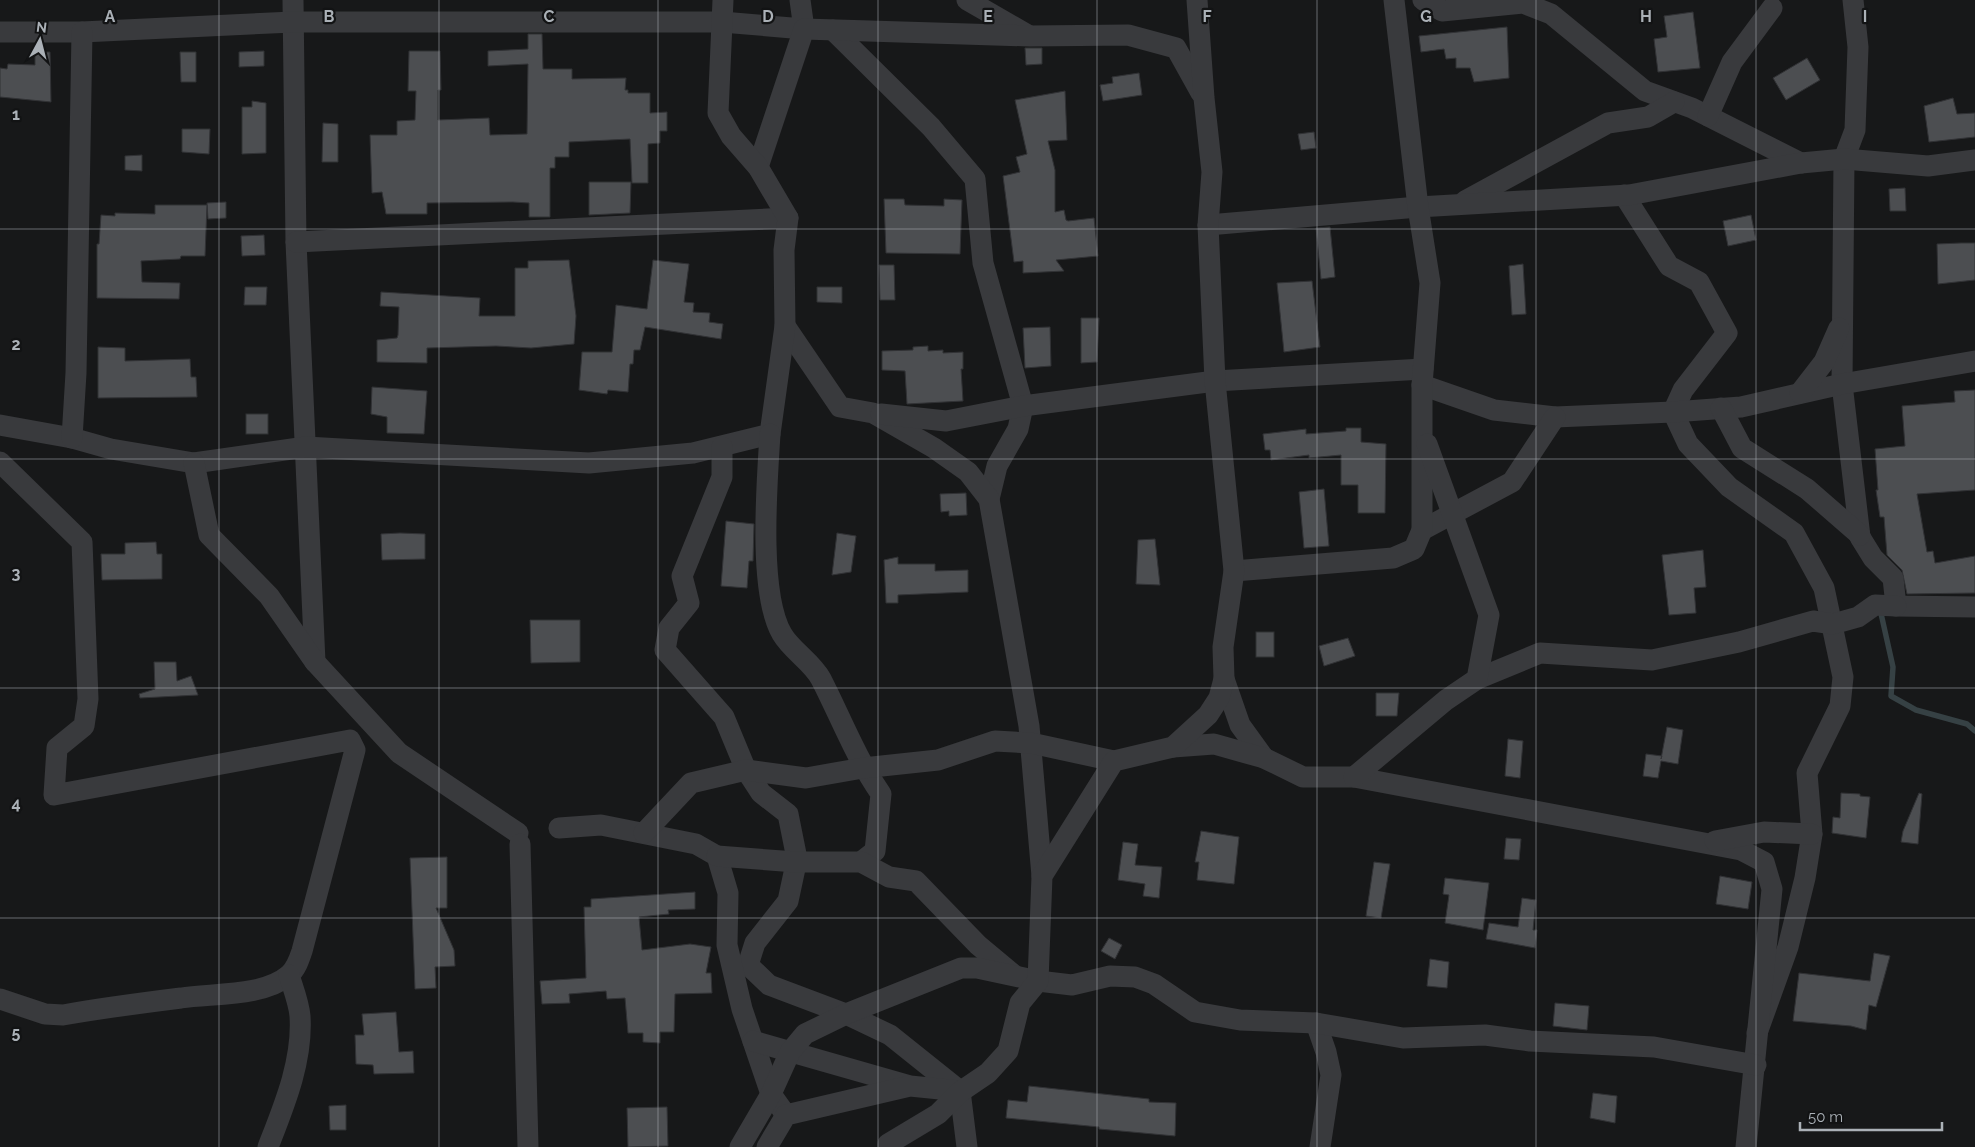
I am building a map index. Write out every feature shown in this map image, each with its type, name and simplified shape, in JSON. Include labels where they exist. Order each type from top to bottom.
[{"type":"street","points":[[294,0],[296,242],[315,662]]},
{"type":"street","points":[[723,0],[718,113],[731,136],[758,167],[788,218],[784,250],[785,326],[770,434],[766,514],[770,599],[782,634],[820,677],[863,768],[881,794],[875,851],[861,862]]},
{"type":"street","points":[[758,167],[804,29],[800,0]]},
{"type":"street","points":[[967,0],[1030,36]]},
{"type":"street","points":[[1173,747],[1208,715],[1219,698],[1224,679],[1223,647],[1234,571],[1215,381],[1208,225],[1212,172],[1204,98],[1197,0]]},
{"type":"street","points":[[1234,571],[1393,558],[1414,549],[1422,530],[1422,377],[1430,283],[1418,207],[1394,0]]},
{"type":"street","points":[[1423,0],[1442,10],[1523,4],[1551,14],[1645,91],[1708,116],[1801,163]]},
{"type":"street","points":[[1853,0],[1858,47],[1855,130],[1844,159],[1842,384],[1860,535]]},
{"type":"street","points":[[1708,116],[1732,62],[1772,8]]},
{"type":"street","points":[[0,32],[82,32],[293,22],[722,22],[833,30],[1030,36],[1128,35],[1176,48],[1204,98]]},
{"type":"street","points":[[833,30],[931,127],[975,179],[983,263],[1023,406],[1018,428],[996,466],[989,499],[1031,743],[1042,876],[1038,981],[1020,1003],[1008,1051],[988,1073],[960,1091],[938,1114],[888,1144],[888,1147]]},
{"type":"street","points":[[72,438],[76,373],[82,32]]},
{"type":"street","points":[[1458,205],[1608,123],[1648,117],[1674,102]]},
{"type":"street","points":[[1208,225],[1418,207],[1624,195],[1801,163],[1844,159],[1928,166],[1975,160]]},
{"type":"street","points":[[1624,195],[1669,266],[1698,282],[1727,333],[1683,390],[1673,412],[1688,444],[1729,487],[1794,533],[1824,588],[1843,676],[1840,706],[1807,773],[1812,834],[1805,878],[1788,947],[1757,1033]]},
{"type":"street","points":[[296,242],[788,218]]},
{"type":"street","points":[[1800,393],[1824,362],[1843,318]]},
{"type":"street","points":[[785,326],[840,407],[873,413],[946,421],[1023,406],[1215,381],[1422,377],[1494,410],[1555,417],[1673,412],[1741,407],[1842,384],[1975,361]]},
{"type":"street","points":[[1720,408],[1742,448],[1807,489],[1860,535],[1873,558],[1893,578],[1896,606]]},
{"type":"street","points":[[873,413],[934,448],[968,472],[989,499]]},
{"type":"street","points":[[1422,530],[1512,482],[1555,417]]},
{"type":"street","points":[[0,425],[72,438],[111,449],[194,463],[306,447],[589,463],[693,453],[770,434]]},
{"type":"street","points":[[1422,430],[1489,615],[1477,679]]},
{"type":"street","points":[[722,447],[722,477],[682,576],[689,603],[669,628],[666,650],[724,717],[746,770],[761,793],[788,814],[796,862],[788,901],[754,943],[748,965],[769,986],[846,1014],[890,1035],[960,1091],[968,1147]]},
{"type":"street","points":[[194,463],[210,535],[269,596],[315,662],[400,753],[519,838],[528,1147]]},
{"type":"street","points":[[0,1000],[45,1014],[62,1015],[194,996],[235,994],[265,986],[289,975],[297,965],[302,951],[354,758],[354,750],[350,740],[54,795],[57,748],[84,726],[88,699],[82,542],[3,472]]},
{"type":"street","points":[[1354,777],[1446,700],[1477,679],[1540,653],[1652,660],[1739,642],[1813,621],[1833,624],[1858,617],[1875,605],[1975,607]]},
{"type":"street","points":[[1224,679],[1240,725],[1264,758]]},
{"type":"street","points":[[644,833],[690,784],[746,770],[806,778],[863,768],[938,760],[995,741],[1031,743],[1114,761],[1173,747],[1214,744],[1264,758],[1303,777],[1354,777],[1741,850],[1764,862],[1772,889],[1757,1033],[1756,1065],[1746,1147]]},
{"type":"street","points":[[1042,876],[1114,761]]},
{"type":"street","points":[[559,828],[601,825],[696,844],[717,856],[796,862],[861,862],[889,877],[916,881],[978,945],[1016,977]]},
{"type":"street","points":[[1704,843],[1764,832],[1812,834]]},
{"type":"street","points":[[717,856],[728,893],[727,945],[742,1009],[771,1094],[786,1115]]},
{"type":"street","points":[[740,1147],[771,1094],[790,1052],[805,1034],[846,1014],[961,968],[977,968],[1038,981],[1072,985],[1110,976],[1135,977],[1154,984],[1194,1012],[1240,1020],[1316,1023],[1403,1038],[1485,1035],[1530,1040],[1654,1047],[1756,1065]]},
{"type":"street","points":[[268,1147],[285,1105],[298,1050],[300,1015],[289,975]]},
{"type":"street","points":[[1316,1023],[1326,1052],[1330,1075],[1320,1147]]},
{"type":"street","points":[[753,1041],[910,1086],[960,1091]]},
{"type":"street","points":[[767,1147],[786,1115],[910,1086]]},
{"type":"building","points":[[1693,12],[1700,68],[1658,72],[1654,39],[1667,37],[1664,16]]},
{"type":"building","points":[[1507,27],[1509,78],[1474,82],[1470,68],[1456,68],[1456,58],[1446,59],[1444,49],[1421,52],[1419,36]]},
{"type":"building","points":[[528,34],[542,34],[543,69],[572,69],[572,79],[626,78],[625,90],[628,90],[628,93],[650,93],[650,113],[667,112],[667,131],[660,131],[660,143],[648,144],[648,183],[632,183],[630,139],[569,142],[569,157],[555,157],[555,168],[550,168],[550,217],[529,217],[529,203],[513,202],[427,203],[427,214],[386,214],[382,192],[372,193],[370,135],[397,135],[397,121],[415,120],[416,91],[408,91],[409,51],[440,51],[441,90],[438,90],[438,120],[489,118],[490,135],[527,134],[528,64],[488,66],[488,51],[528,49]]},
{"type":"building","points":[[1025,48],[1042,48],[1042,64],[1026,65]]},
{"type":"building","points":[[264,51],[264,66],[239,67],[239,52]]},
{"type":"building","points":[[35,52],[50,52],[51,102],[0,97],[0,68],[7,69],[8,64],[35,65]]},
{"type":"building","points":[[180,52],[196,52],[196,82],[181,82]]},
{"type":"building","points":[[1807,58],[1820,80],[1786,100],[1773,78]]},
{"type":"building","points":[[1139,73],[1142,95],[1103,101],[1100,85],[1113,83],[1112,77]]},
{"type":"building","points":[[1065,91],[1067,140],[1048,141],[1055,170],[1055,212],[1064,210],[1066,220],[1068,221],[1094,218],[1098,256],[1056,260],[1064,271],[1023,273],[1023,261],[1014,262],[1003,176],[1020,172],[1016,157],[1027,154],[1015,100]]},
{"type":"building","points":[[1953,98],[1957,114],[1975,113],[1975,137],[1929,142],[1924,106]]},
{"type":"building","points":[[252,101],[266,103],[266,153],[242,154],[242,107],[252,107]]},
{"type":"building","points":[[323,123],[338,124],[338,162],[322,162]]},
{"type":"building","points":[[182,129],[210,129],[209,154],[182,152]]},
{"type":"building","points":[[1314,132],[1316,148],[1301,150],[1298,134]]},
{"type":"building","points":[[142,155],[142,171],[125,170],[125,156]]},
{"type":"building","points":[[589,182],[631,182],[630,213],[589,215]]},
{"type":"building","points":[[1905,188],[1906,211],[1890,211],[1889,189]]},
{"type":"building","points":[[884,199],[904,199],[905,205],[944,206],[944,199],[962,200],[960,254],[886,253]]},
{"type":"building","points":[[226,202],[226,218],[208,219],[207,203]]},
{"type":"building","points":[[155,205],[207,205],[205,256],[181,256],[180,259],[141,261],[142,282],[180,283],[179,299],[97,298],[97,244],[99,244],[101,215],[115,216],[115,213],[155,214]]},
{"type":"building","points":[[1751,215],[1756,240],[1728,246],[1723,221]]},
{"type":"building","points":[[1330,227],[1335,277],[1321,279],[1316,228]]},
{"type":"building","points":[[264,235],[265,255],[242,256],[241,236]]},
{"type":"building","points":[[1975,243],[1975,280],[1938,284],[1937,244]]},
{"type":"building","points":[[569,260],[576,316],[574,344],[531,348],[496,346],[427,348],[427,363],[377,362],[377,340],[397,338],[398,335],[399,307],[380,306],[381,292],[480,298],[479,316],[515,316],[515,268],[528,268],[528,261]]},
{"type":"building","points":[[653,260],[689,264],[684,302],[694,303],[693,312],[710,313],[709,322],[723,324],[721,339],[645,327],[640,350],[634,350],[633,364],[630,364],[628,392],[608,390],[607,394],[579,390],[582,352],[612,352],[616,305],[647,309]]},
{"type":"building","points":[[1523,264],[1526,314],[1512,315],[1509,266]]},
{"type":"building","points":[[879,265],[894,265],[895,300],[880,300]]},
{"type":"building","points":[[1312,281],[1320,347],[1284,352],[1277,283]]},
{"type":"building","points":[[245,287],[267,287],[266,305],[244,305]]},
{"type":"building","points":[[817,287],[842,287],[842,303],[817,302]]},
{"type":"building","points":[[1081,318],[1099,318],[1097,362],[1081,363]]},
{"type":"building","points":[[1050,327],[1051,366],[1025,368],[1023,328]]},
{"type":"building","points":[[928,346],[928,351],[943,350],[943,353],[963,352],[963,369],[961,369],[963,401],[907,404],[905,371],[882,370],[882,351],[913,350],[913,347]]},
{"type":"building","points":[[98,347],[125,348],[125,361],[190,359],[191,377],[196,377],[197,397],[98,398]]},
{"type":"building","points":[[372,387],[427,391],[424,434],[387,433],[387,417],[371,414]]},
{"type":"building","points":[[1975,390],[1975,490],[1917,494],[1927,552],[1933,551],[1935,563],[1975,556],[1975,593],[1907,594],[1902,570],[1887,555],[1884,517],[1880,517],[1876,490],[1878,490],[1875,449],[1905,446],[1902,406],[1955,402],[1954,391]]},
{"type":"building","points":[[246,414],[268,414],[268,434],[246,434]]},
{"type":"building","points":[[1346,428],[1361,428],[1361,442],[1386,444],[1385,513],[1358,513],[1358,485],[1341,485],[1341,455],[1309,458],[1309,455],[1271,460],[1270,450],[1265,450],[1263,434],[1306,429],[1306,434],[1346,431]]},
{"type":"building","points":[[1324,489],[1329,546],[1304,548],[1299,492]]},
{"type":"building","points":[[966,493],[967,515],[949,516],[949,511],[941,512],[940,494]]},
{"type":"building","points":[[726,521],[754,524],[753,561],[749,561],[747,588],[721,586]]},
{"type":"building","points":[[837,533],[856,536],[851,572],[832,575]]},
{"type":"building","points":[[381,534],[425,534],[425,559],[382,560]]},
{"type":"building","points":[[1155,539],[1160,585],[1136,584],[1138,540]]},
{"type":"building","points":[[156,542],[157,554],[162,554],[162,579],[102,580],[101,554],[125,554],[125,543]]},
{"type":"building","points":[[1703,550],[1706,587],[1694,588],[1696,613],[1669,615],[1662,555]]},
{"type":"building","points":[[898,557],[898,564],[935,564],[935,571],[968,570],[968,592],[898,595],[898,603],[886,603],[884,560]]},
{"type":"building","points":[[530,620],[580,620],[580,662],[531,663]]},
{"type":"building","points":[[1256,632],[1274,632],[1274,657],[1256,657]]},
{"type":"building","points":[[1348,638],[1355,656],[1324,666],[1319,646]]},
{"type":"building","points":[[154,662],[176,662],[177,681],[191,676],[198,695],[140,698],[139,694],[155,689]]},
{"type":"building","points":[[1376,693],[1399,693],[1397,716],[1376,716]]},
{"type":"building","points":[[1667,727],[1683,730],[1678,764],[1661,761],[1658,778],[1643,776],[1646,754],[1662,756]]},
{"type":"building","points":[[1508,739],[1523,741],[1520,778],[1505,776]]},
{"type":"building","points":[[1841,793],[1860,794],[1860,796],[1870,797],[1866,838],[1832,833],[1833,817],[1840,818]]},
{"type":"building","points":[[1919,793],[1922,794],[1918,844],[1901,842],[1903,831]]},
{"type":"building","points":[[1201,831],[1239,837],[1234,884],[1197,880],[1199,862],[1195,862]]},
{"type":"building","points":[[1506,838],[1521,839],[1519,860],[1504,859]]},
{"type":"building","points":[[1123,842],[1138,844],[1135,865],[1162,867],[1159,898],[1143,896],[1145,884],[1118,880]]},
{"type":"building","points":[[447,857],[447,908],[436,908],[454,950],[455,966],[435,967],[436,988],[415,989],[410,858]]},
{"type":"building","points":[[1374,862],[1390,864],[1381,918],[1366,916]]},
{"type":"building","points":[[1720,876],[1752,882],[1748,909],[1716,904]]},
{"type":"building","points":[[1445,878],[1489,883],[1483,930],[1445,923],[1449,895],[1443,894]]},
{"type":"building","points":[[695,892],[695,909],[668,910],[669,914],[639,917],[642,950],[690,944],[711,947],[706,973],[711,973],[712,993],[675,994],[674,1032],[660,1032],[660,1043],[643,1042],[643,1033],[628,1033],[625,998],[607,999],[606,991],[569,994],[570,1003],[542,1004],[540,981],[586,978],[584,907],[591,907],[591,899]]},
{"type":"building","points":[[1522,898],[1536,900],[1533,930],[1537,930],[1535,948],[1486,939],[1489,923],[1518,927]]},
{"type":"building","points":[[1109,938],[1122,945],[1115,959],[1101,951]]},
{"type":"building","points":[[1874,953],[1890,956],[1876,1007],[1869,1005],[1866,1030],[1851,1026],[1793,1021],[1799,973],[1870,981]]},
{"type":"building","points":[[1430,959],[1449,962],[1447,988],[1427,986]]},
{"type":"building","points":[[1555,1003],[1589,1006],[1587,1030],[1553,1026]]},
{"type":"building","points":[[396,1012],[399,1052],[413,1051],[414,1073],[374,1074],[373,1065],[356,1064],[355,1035],[364,1035],[362,1014]]},
{"type":"building","points":[[1029,1086],[1149,1099],[1149,1102],[1176,1103],[1175,1136],[1006,1118],[1008,1100],[1027,1102]]},
{"type":"building","points":[[1593,1093],[1617,1096],[1615,1123],[1590,1118]]},
{"type":"building","points":[[346,1105],[346,1130],[330,1130],[329,1106]]},
{"type":"building","points":[[667,1107],[668,1146],[628,1147],[627,1108]]},
{"type":"waterway","points":[[1880,609],[1893,667],[1891,696],[1916,710],[1967,724],[1975,731]]}]
